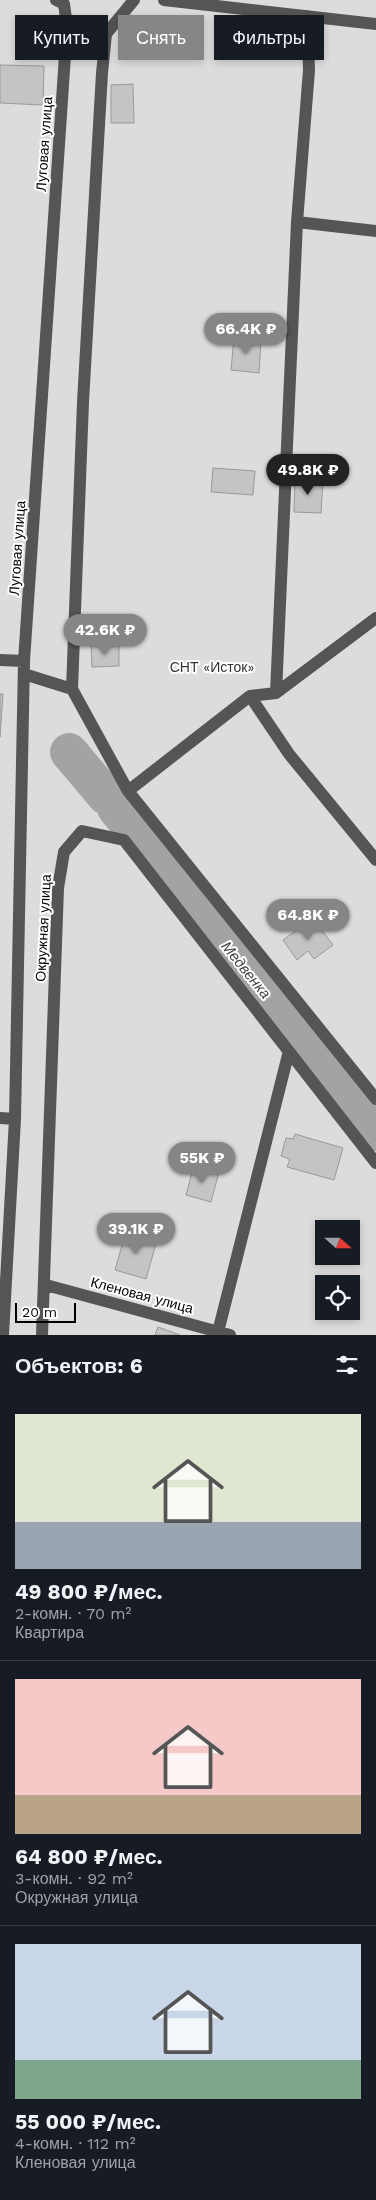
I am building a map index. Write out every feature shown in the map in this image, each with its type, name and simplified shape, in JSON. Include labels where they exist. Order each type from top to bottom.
[{"type":"street","points":[[134,0],[106,34],[102,73],[83,402],[72,689],[128,791],[376,1099]]},
{"type":"street","points":[[164,0],[298,15]]},
{"type":"street","name":"Луговая улица","points":[[3,1335],[16,1119],[24,661],[67,26],[60,2]]},
{"type":"street","points":[[324,18],[376,24]]},
{"type":"street","points":[[276,693],[297,222],[309,60]]},
{"type":"street","points":[[297,222],[376,231]]},
{"type":"street","points":[[128,791],[250,696],[276,693],[376,618]]},
{"type":"street","points":[[0,660],[24,661]]},
{"type":"street","points":[[24,674],[72,689]]},
{"type":"street","points":[[250,696],[289,754],[374,852]]},
{"type":"street","name":"Окружная улица","points":[[42,1335],[46,1285],[58,888],[64,852],[82,832],[124,840],[376,1163]]},
{"type":"street","points":[[224,1333],[289,1051]]},
{"type":"street","points":[[0,1118],[16,1119]]},
{"type":"street","name":"Кленовая улица","points":[[46,1285],[224,1333]]},
{"type":"green space","name":"СНТ «Исток»","points":[[0,0],[376,0],[376,1335],[0,1335]]},
{"type":"building","points":[[0,65],[44,66],[43,105],[0,103]]},
{"type":"building","points":[[133,84],[134,123],[111,123],[111,85]]},
{"type":"building","points":[[234,337],[261,340],[259,373],[231,370]]},
{"type":"building","points":[[213,468],[255,471],[253,495],[211,492]]},
{"type":"building","points":[[295,479],[323,480],[321,513],[294,512]]},
{"type":"building","points":[[91,645],[119,645],[119,666],[92,667]]},
{"type":"building","points":[[0,694],[3,694],[0,737]]},
{"type":"building","points":[[313,918],[333,945],[314,959],[308,951],[297,960],[283,940]]},
{"type":"building","points":[[295,1134],[343,1148],[334,1180],[287,1167],[290,1159],[281,1156],[286,1138],[293,1139]]},
{"type":"building","points":[[194,1165],[219,1172],[211,1202],[186,1195]]},
{"type":"building","points":[[126,1231],[157,1240],[146,1279],[115,1270]]},
{"type":"building","points":[[158,1327],[180,1335],[155,1335]]},
{"type":"waterway","name":"Медвенка","points":[[69,752],[106,796]]},
{"type":"waterway","name":"Медвенка","points":[[116,808],[376,1132]]}]
